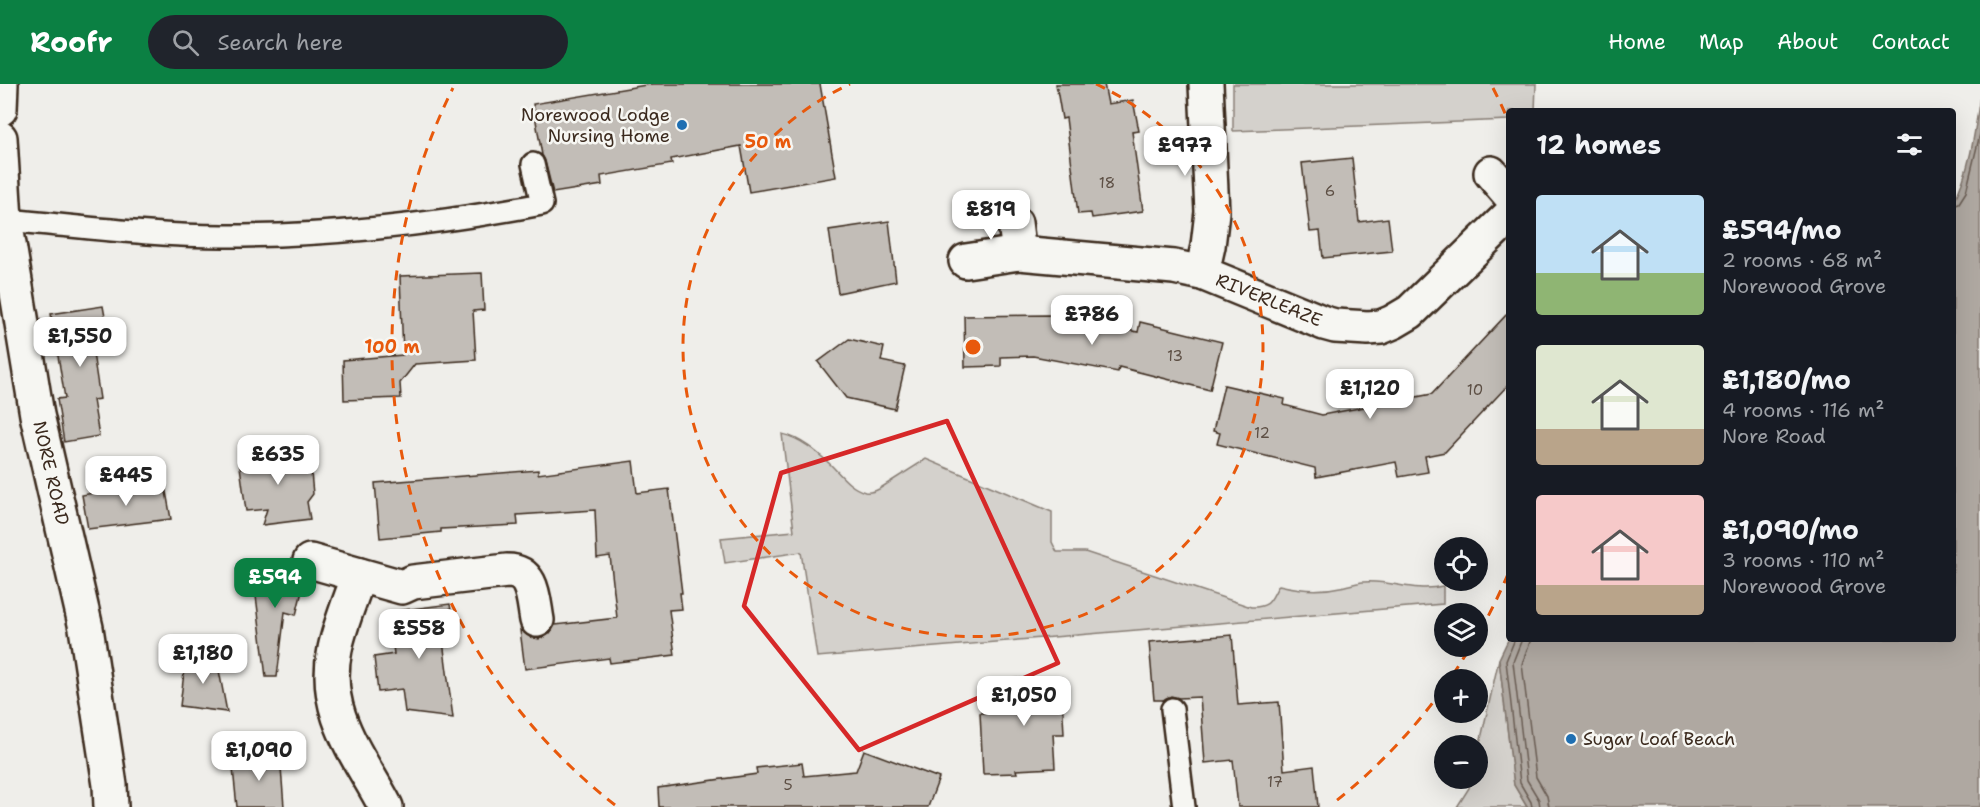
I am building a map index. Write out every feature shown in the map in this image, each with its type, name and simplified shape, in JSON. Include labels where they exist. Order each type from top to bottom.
[{"type":"street","points":[[0,109],[1,84]]},
{"type":"street","name":"RIVERLEAZE","points":[[1202,273],[1212,212],[1206,84]]},
{"type":"street","name":"NORE ROAD","points":[[0,138],[5,220],[37,415],[86,628],[111,807]]},
{"type":"street","name":"RIVERLEAZE","points":[[966,261],[1017,238],[1202,273],[1324,323],[1355,328],[1381,327],[1410,312],[1506,219]]},
{"type":"street","points":[[310,561],[402,587],[413,582],[518,572],[531,585],[537,620]]},
{"type":"street","points":[[359,575],[335,649],[332,671],[333,695],[337,714],[345,733],[386,807]]},
{"type":"lane","points":[[5,220],[222,236],[363,229],[472,217],[542,204],[533,165]]},
{"type":"lane","points":[[1172,710],[1184,807]]},
{"type":"highlighted area","points":[[947,421],[1058,663],[859,750],[744,606],[781,473]]},
{"type":"shaded area","points":[[1233,84],[1536,84],[1535,108],[1506,108],[1506,120],[1233,131]]},
{"type":"shaded area","points":[[782,434],[808,446],[850,484],[865,492],[879,489],[926,459],[1052,512],[1052,542],[1057,552],[1085,552],[1251,607],[1267,604],[1279,585],[1317,590],[1363,582],[1434,588],[1434,591],[1443,591],[1443,603],[817,657],[801,552],[725,563],[721,538],[794,531]]},
{"type":"shaded area","points":[[1499,659],[1514,785],[1527,807],[1457,807],[1468,789],[1488,789],[1488,735],[1482,735],[1485,723],[1488,723],[1488,708]]},
{"type":"water","points":[[1980,96],[1980,807],[1527,807],[1514,785],[1499,659],[1507,642],[1956,642],[1956,197],[1968,165]]},
{"type":"building","name":"Norewood Lodge Nursing Home","points":[[652,84],[820,84],[836,177],[749,192],[741,146],[671,159],[672,164],[601,176],[602,185],[553,193],[542,155],[533,104]]},
{"type":"building","points":[[1056,84],[1104,84],[1108,104],[1133,100],[1139,131],[1132,132],[1143,211],[1092,218],[1091,213],[1078,214],[1066,118],[1062,119]]},
{"type":"building","points":[[1352,158],[1359,222],[1388,218],[1392,251],[1323,258],[1320,231],[1310,232],[1302,163]]},
{"type":"building","points":[[889,221],[896,281],[838,293],[829,230]]},
{"type":"building","points":[[482,273],[484,310],[473,311],[476,360],[415,364],[400,383],[401,398],[344,400],[343,360],[403,355],[400,276]]},
{"type":"building","points":[[103,306],[111,350],[93,353],[100,399],[93,400],[99,436],[64,442],[57,399],[65,398],[51,314]]},
{"type":"building","points":[[1049,315],[1138,332],[1140,322],[1222,342],[1210,390],[1119,367],[1118,372],[1033,356],[1001,357],[1001,366],[965,367],[964,316]]},
{"type":"building","points":[[1506,315],[1506,387],[1445,452],[1425,456],[1428,472],[1399,477],[1396,462],[1316,477],[1315,468],[1217,444],[1220,433],[1213,431],[1224,385],[1285,399],[1284,405],[1322,415],[1432,394]]},
{"type":"building","points":[[849,339],[884,347],[881,361],[905,366],[895,409],[846,398],[818,362]]},
{"type":"building","points":[[309,451],[313,494],[307,502],[310,519],[262,525],[267,509],[246,511],[239,459]]},
{"type":"building","points":[[633,461],[637,493],[669,489],[682,593],[680,593],[682,609],[669,610],[675,655],[610,663],[609,658],[525,669],[520,630],[530,637],[539,639],[549,634],[555,625],[617,618],[610,556],[597,558],[595,510],[517,515],[518,525],[441,529],[441,532],[380,538],[375,483],[538,470],[538,474]]},
{"type":"building","points":[[165,486],[171,519],[88,529],[82,495],[120,488],[121,494]]},
{"type":"building","points":[[252,563],[298,575],[305,579],[296,615],[285,612],[277,677],[266,677]]},
{"type":"building","points":[[450,604],[455,640],[443,641],[453,718],[405,712],[402,689],[378,692],[374,657],[394,654],[389,612]]},
{"type":"building","points":[[1232,635],[1238,705],[1279,702],[1284,770],[1314,766],[1318,807],[1238,807],[1233,760],[1205,763],[1200,697],[1171,696],[1164,700],[1154,700],[1149,642]]},
{"type":"building","points":[[186,656],[217,660],[227,712],[180,706]]},
{"type":"building","points":[[1061,677],[1064,734],[1053,734],[1055,768],[1016,770],[1017,773],[983,774],[980,713],[1008,712],[1006,679]]},
{"type":"building","points":[[864,750],[939,778],[928,807],[659,807],[658,788],[757,774],[756,768],[802,763],[804,776],[856,771]]},
{"type":"building","points":[[280,754],[284,807],[237,807],[232,759]]},
{"type":"place","name":"Norewood Lodge Nursing Home","points":[[682,125]]},
{"type":"place","name":"Sugar Loaf Beach","points":[[1571,739]]}]
